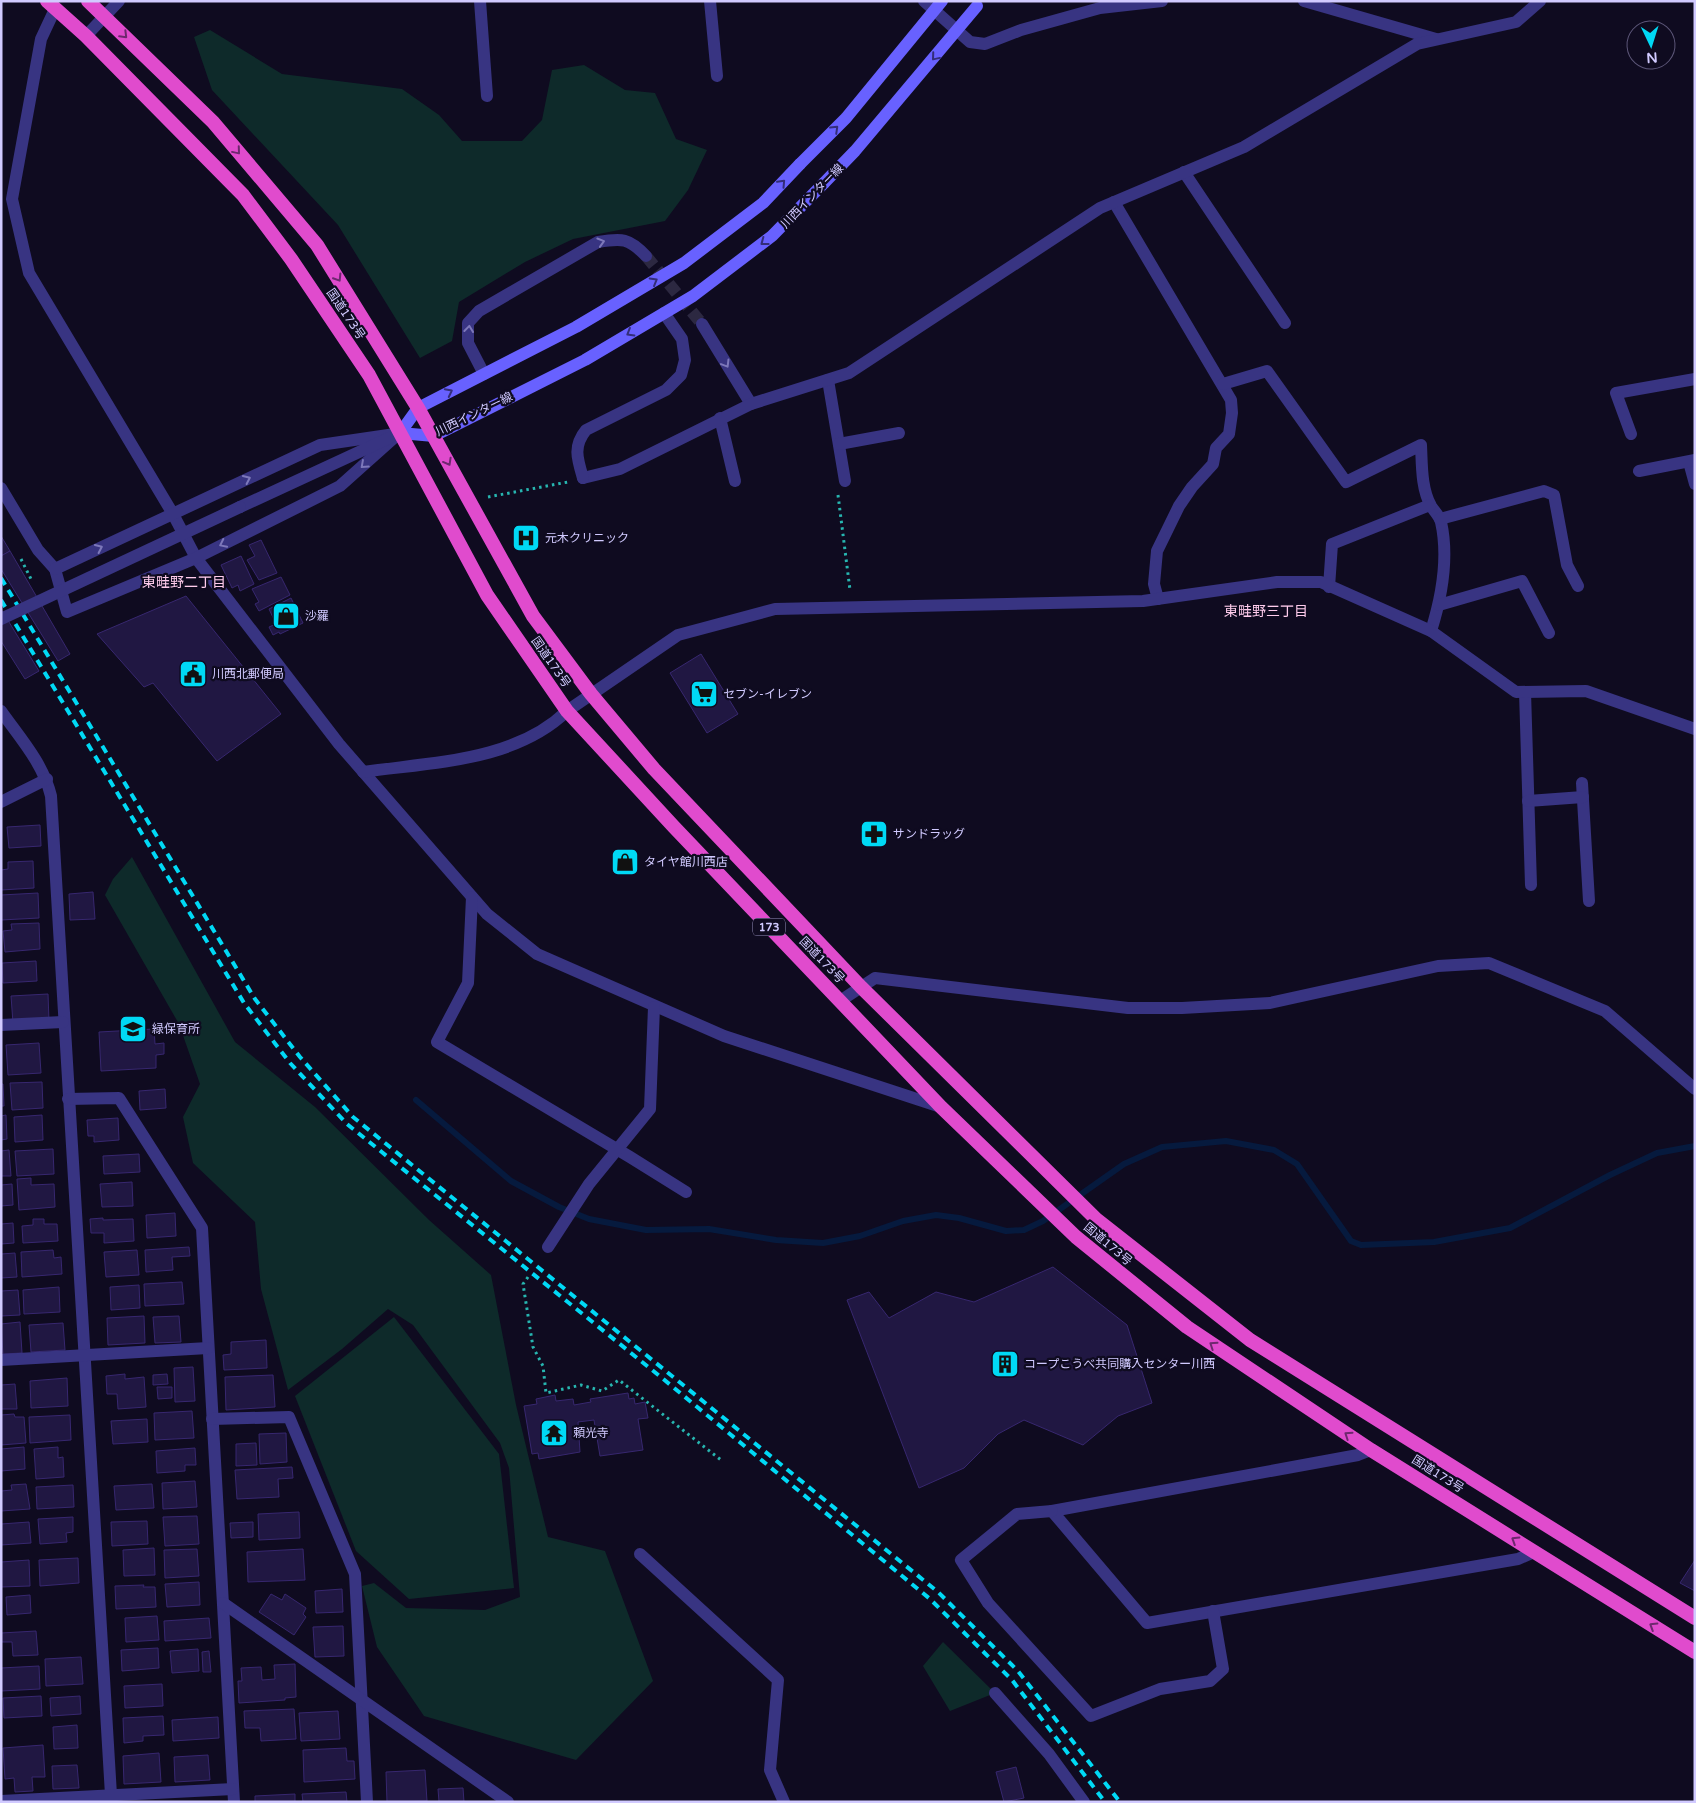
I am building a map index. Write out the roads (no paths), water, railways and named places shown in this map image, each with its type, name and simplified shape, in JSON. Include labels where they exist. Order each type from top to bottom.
[{"type":"highway","name":"国道173号","points":[[88,1],[213,122],[317,245],[418,408],[533,616],[591,694],[654,768],[861,987],[1096,1219],[1250,1340],[1695,1618]]},
{"type":"highway","name":"国道173号","points":[[51,5],[86,36],[243,195],[291,259],[369,375],[487,595],[567,711],[674,827],[941,1107],[1076,1237],[1186,1328],[1371,1450],[1695,1652]]},
{"type":"main road","points":[[400,433],[418,408],[576,327],[684,263],[763,203],[846,118],[942,1]]},
{"type":"main road","name":"川西インター線","points":[[400,433],[434,436],[585,360],[694,296],[772,236],[824,184],[856,151],[979,4]]},
{"type":"street","points":[[86,36],[119,1]]},
{"type":"street","points":[[480,1],[488,96]]},
{"type":"street","points":[[710,1],[717,76]]},
{"type":"street","points":[[924,1],[970,42],[985,44],[1021,30],[1100,8],[1162,1]]},
{"type":"street","points":[[1304,1],[1438,40]]},
{"type":"street","points":[[664,313],[682,339],[685,360],[681,375],[666,390],[586,430],[578,440],[577,457],[583,478],[620,469],[751,404],[849,373],[1100,208],[1244,147],[1417,44],[1516,22],[1540,1]]},
{"type":"street","points":[[51,5],[42,39],[12,199],[29,273],[174,514],[196,558],[363,772],[487,914],[537,954],[654,1007],[724,1036],[941,1107]]},
{"type":"street","points":[[1184,172],[1285,323]]},
{"type":"street","points":[[1114,202],[1232,400],[1229,434],[1216,448],[1213,464],[1192,487],[1179,506],[1157,551],[1154,584],[1158,599]]},
{"type":"street","points":[[484,374],[468,343],[468,323],[479,311],[598,242],[617,239],[633,243],[646,256]]},
{"type":"street","points":[[702,324],[751,404]]},
{"type":"street","points":[[1223,384],[1268,371],[1346,482],[1421,445],[1422,474],[1430,505],[1440,519],[1446,549],[1439,605],[1431,631]]},
{"type":"street","points":[[1631,434],[1616,392],[1695,379]]},
{"type":"street","points":[[828,380],[845,481]]},
{"type":"street","points":[[720,418],[735,481]]},
{"type":"street","points":[[839,444],[899,432]]},
{"type":"street","points":[[55,569],[320,445],[400,433]]},
{"type":"street","points":[[1,619],[400,433]]},
{"type":"street","points":[[1,488],[38,550],[55,569],[67,612],[196,558],[340,486],[400,433]]},
{"type":"street","points":[[1639,470],[1692,461],[1695,484]]},
{"type":"street","points":[[1440,519],[1544,490],[1554,494],[1568,565],[1578,586]]},
{"type":"street","points":[[1329,587],[1332,544],[1430,505]]},
{"type":"street","points":[[1439,605],[1522,581],[1549,633]]},
{"type":"street","points":[[363,772],[492,753],[552,725],[567,711],[678,635],[775,610],[1158,599],[1278,582],[1320,582],[1431,631],[1516,692],[1586,691],[1695,729]]},
{"type":"street","points":[[1525,692],[1531,885]]},
{"type":"street","points":[[1,711],[47,779],[51,796],[63,1022],[111,1795]]},
{"type":"street","points":[[1,802],[47,779]]},
{"type":"street","points":[[1582,782],[1589,901]]},
{"type":"street","points":[[1528,801],[1583,797]]},
{"type":"street","points":[[472,897],[468,983],[437,1042],[616,1148],[686,1192]]},
{"type":"street","points":[[840,1001],[875,978],[1128,1008],[1182,1008],[1270,1003],[1438,966],[1489,963],[1605,1011],[1695,1089]]},
{"type":"street","points":[[548,1247],[589,1184],[650,1108],[654,1007]]},
{"type":"street","points":[[1,1025],[63,1022]]},
{"type":"street","points":[[68,1099],[119,1098],[202,1228],[234,1802]]},
{"type":"street","points":[[1,1360],[208,1348]]},
{"type":"street","points":[[212,1419],[289,1417],[355,1574],[367,1802]]},
{"type":"street","points":[[1214,1611],[1223,1669],[1210,1681],[1160,1689],[1091,1716],[988,1603],[961,1560],[1017,1514],[1052,1510],[1358,1455],[1371,1450]]},
{"type":"street","points":[[1052,1510],[1147,1623],[1518,1559],[1534,1552]]},
{"type":"street","points":[[640,1554],[778,1680],[770,1770],[784,1802]]},
{"type":"street","points":[[223,1604],[508,1802]]},
{"type":"street","points":[[994,1693],[1050,1754],[1084,1802]]},
{"type":"street","points":[[1,1802],[233,1789]]},
{"type":"waterway","points":[[416,1100],[511,1181],[559,1207],[589,1219],[646,1230],[709,1229],[776,1240],[823,1243],[860,1236],[903,1221],[936,1215],[959,1218],[1006,1231],[1024,1230],[1043,1221],[1124,1164],[1162,1147],[1226,1141],[1274,1150],[1297,1164],[1351,1241],[1361,1245],[1434,1242],[1510,1228],[1610,1175],[1657,1153],[1695,1146]]},
{"type":"tunnel","points":[[646,256],[702,324]]},
{"type":"railway","points":[[1,578],[255,999],[300,1057],[353,1117],[938,1592],[1018,1671],[1120,1802]]},
{"type":"railway","points":[[1,600],[244,1003],[290,1063],[347,1124],[662,1378],[930,1599],[1012,1680],[1105,1802]]},
{"type":"place","name":"元木クリニック","points":[[526,538]]},
{"type":"place","name":"沙羅","points":[[286,616]]},
{"type":"place","name":"川西北郵便局","points":[[193,674]]},
{"type":"place","name":"セブン-イレブン","points":[[704,694]]},
{"type":"place","name":"サンドラッグ","points":[[874,834]]},
{"type":"place","name":"タイヤ館川西店","points":[[625,862]]},
{"type":"place","name":"緑保育所","points":[[133,1029]]},
{"type":"place","name":"コープこうべ共同購入センター川西","points":[[1005,1364]]},
{"type":"place","name":"頼光寺","points":[[554,1433]]},
{"type":"district","name":"東畦野二丁目","points":[[184,582]]},
{"type":"district","name":"東畦野三丁目","points":[[1266,611]]}]
